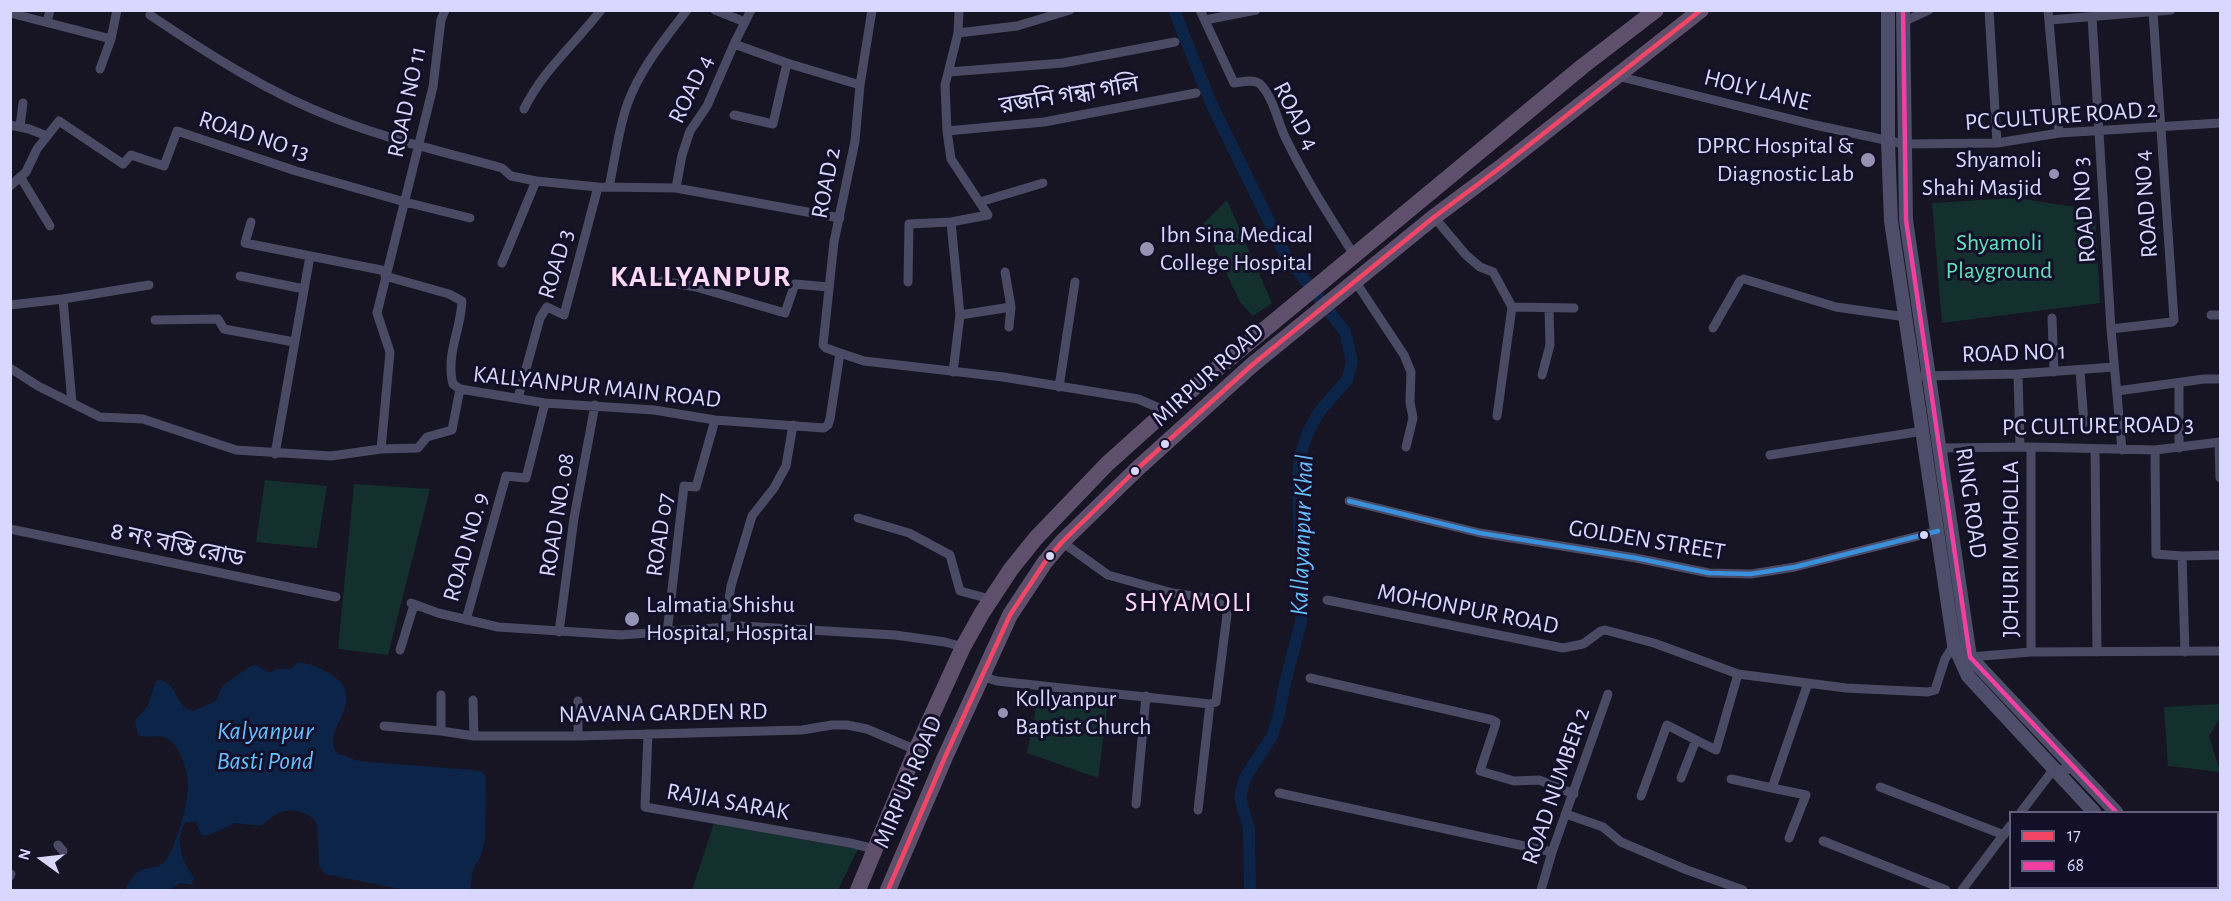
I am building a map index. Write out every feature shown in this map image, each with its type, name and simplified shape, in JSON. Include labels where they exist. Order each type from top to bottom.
[{"type":"highway","name":"MIRPUR ROAD","points":[[858,891],[916,750],[963,647],[990,599],[1017,561],[1071,500],[1166,411],[1583,66],[1656,10]]},
{"type":"highway","name":"MIRPUR ROAD","points":[[888,891],[981,676],[1010,615],[1045,562],[1062,542],[1137,469],[1306,321],[1434,217],[1701,10]]},
{"type":"highway","points":[[1583,66],[1602,87]]},
{"type":"highway","points":[[1557,88],[1575,108]]},
{"type":"main road","name":"RING ROAD","points":[[1888,10],[1888,142],[1891,221],[1954,645],[1968,676],[2092,811]]},
{"type":"main road","name":"RING ROAD","points":[[1903,16],[1906,220],[1970,657]]},
{"type":"main road","points":[[1970,657],[2114,811]]},
{"type":"street","points":[[47,22],[50,10]]},
{"type":"street","points":[[100,69],[111,39],[117,10]]},
{"type":"street","name":"ROAD NO 11","points":[[381,449],[390,352],[377,313],[385,273],[433,87],[441,20],[445,10]]},
{"type":"street","points":[[524,109],[550,67],[571,48],[601,10]]},
{"type":"street","points":[[609,187],[627,106],[636,85],[650,60],[687,10]]},
{"type":"street","points":[[715,10],[745,22]]},
{"type":"street","name":"ROAD 4","points":[[676,188],[682,156],[690,131],[707,106],[751,10]]},
{"type":"street","name":"ROAD 2","points":[[840,353],[823,345],[834,242],[855,141],[860,85],[872,10]]},
{"type":"street","points":[[908,282],[909,224],[951,222],[988,215],[951,159],[947,131],[945,85],[958,33],[959,10]]},
{"type":"street","points":[[958,33],[1017,26],[1070,10]]},
{"type":"street","name":"ROAD 4","points":[[1200,10],[1234,83],[1256,81],[1260,83],[1285,138],[1311,186],[1354,255]]},
{"type":"street","points":[[1205,20],[1256,10]]},
{"type":"street","points":[[1903,16],[1929,10]]},
{"type":"street","points":[[1989,10],[1997,143]]},
{"type":"street","points":[[2059,133],[2049,15],[2092,17],[2171,10]]},
{"type":"street","name":"ROAD NO 4","points":[[2111,329],[2173,321],[2153,12]]},
{"type":"street","points":[[10,13],[111,39]]},
{"type":"street","points":[[150,15],[274,91],[334,118],[418,145],[502,168],[511,176],[536,181],[598,187],[676,188],[840,218]]},
{"type":"street","name":"ROAD NO 3","points":[[2092,17],[2111,329],[2122,450]]},
{"type":"street","points":[[949,72],[1063,63],[1175,42]]},
{"type":"street","points":[[734,44],[860,85]]},
{"type":"street","points":[[734,115],[773,123],[787,63]]},
{"type":"street","name":"HOLY LANE","points":[[1617,76],[1888,142]]},
{"type":"street","name":"রজনি গন্ধা গলি","points":[[947,131],[1044,122],[1196,93]]},
{"type":"street","points":[[10,186],[26,172],[37,149],[47,136],[15,126],[23,103]]},
{"type":"street","name":"ROAD NO 13","points":[[47,136],[59,121],[123,164],[131,155],[164,166],[177,131],[258,159],[405,202]]},
{"type":"street","name":"PC CULTURE ROAD 2","points":[[1904,144],[1997,143],[2059,133],[2220,123]]},
{"type":"street","points":[[1888,142],[1904,144]]},
{"type":"street","points":[[21,178],[50,226]]},
{"type":"street","points":[[502,263],[536,181]]},
{"type":"street","points":[[981,203],[1043,183]]},
{"type":"street","name":"ROAD 3","points":[[518,398],[544,310],[547,307],[564,315],[598,187]]},
{"type":"street","points":[[405,202],[470,218]]},
{"type":"street","points":[[1434,217],[1466,255],[1480,267],[1493,272],[1512,307],[1497,416]]},
{"type":"street","points":[[251,222],[245,243],[310,255],[385,273],[449,294],[462,301],[461,317],[451,351],[452,380],[453,384],[460,389]]},
{"type":"street","points":[[951,222],[960,315],[953,372]]},
{"type":"street","points":[[275,454],[310,255]]},
{"type":"street","points":[[1005,272],[1011,308],[1009,327]]},
{"type":"street","points":[[240,276],[304,289]]},
{"type":"street","points":[[1713,328],[1740,281],[1744,279],[1836,307],[1906,317]]},
{"type":"street","points":[[662,280],[696,287],[785,313],[795,284],[829,287]]},
{"type":"street","points":[[1059,387],[1076,282]]},
{"type":"street","points":[[10,305],[149,285]]},
{"type":"street","points":[[1349,286],[1404,355],[1411,372],[1410,402],[1413,418],[1406,447]]},
{"type":"street","points":[[63,298],[72,403]]},
{"type":"street","points":[[1512,307],[1574,308]]},
{"type":"street","points":[[960,315],[1011,308]]},
{"type":"street","points":[[1542,375],[1550,345],[1549,308]]},
{"type":"street","points":[[2052,318],[2054,372]]},
{"type":"street","points":[[155,320],[218,319],[224,329],[294,342]]},
{"type":"street","points":[[840,353],[864,361],[1003,377],[1138,399],[1166,411]]},
{"type":"street","name":"KALLYANPUR MAIN ROAD","points":[[10,368],[38,386],[100,417],[143,419],[236,450],[331,456],[381,449],[418,448],[427,437],[452,430],[460,389],[545,403],[654,410],[715,420],[824,428],[828,425],[840,353]]},
{"type":"street","name":"ROAD NO 1","points":[[1915,376],[2018,374],[2114,368]]},
{"type":"street","points":[[2080,371],[2084,423]]},
{"type":"street","points":[[2018,374],[2020,447]]},
{"type":"street","points":[[2117,391],[2204,379],[2220,379]]},
{"type":"street","points":[[2179,384],[2179,448]]},
{"type":"street","name":"ROAD NO. 9","points":[[465,620],[506,476],[526,478],[545,403]]},
{"type":"street","name":"ROAD NO. 08","points":[[559,632],[574,518],[595,405]]},
{"type":"street","name":"ROAD 07","points":[[667,633],[684,486],[696,487],[715,420]]},
{"type":"street","points":[[725,626],[731,586],[752,516],[774,488],[786,466],[793,425]]},
{"type":"street","points":[[1770,455],[1923,431]]},
{"type":"street","points":[[2220,442],[2220,478]]},
{"type":"street","name":"PC CULTURE ROAD 3","points":[[1941,448],[2031,447],[2155,450],[2220,442]]},
{"type":"street","name":"JOHURI MOHOLLA","points":[[2031,447],[2031,652]]},
{"type":"street","points":[[2095,449],[2097,652]]},
{"type":"street","points":[[2155,450],[2156,554],[2220,555]]},
{"type":"street","name":"GOLDEN STREET","points":[[1349,501],[1480,533],[1636,558],[1709,573],[1751,574],[1796,567],[1938,531]]},
{"type":"street","points":[[858,518],[909,533],[950,555],[960,591],[990,599]]},
{"type":"street","name":"৪ নং বস্তি রোড","points":[[10,529],[336,597]]},
{"type":"street","points":[[981,676],[998,681],[1210,704],[1215,704],[1217,701],[1227,615],[1221,603],[1214,599],[1173,592],[1108,574],[1062,542]]},
{"type":"street","points":[[2182,556],[2185,652]]},
{"type":"street","name":"MOHONPUR ROAD","points":[[1327,600],[1563,648],[1583,644],[1605,630],[1654,643],[1738,674],[1846,688],[1928,692],[1935,690],[1945,659],[1954,645]]},
{"type":"street","points":[[399,650],[412,604],[498,627],[559,632],[667,633],[725,626],[895,635],[963,647]]},
{"type":"street","name":"JOHURI MOHOLLA","points":[[1970,657],[2031,652],[2220,651]]},
{"type":"street","points":[[1641,796],[1667,725],[1716,750],[1738,674]]},
{"type":"street","points":[[1310,678],[1492,720],[1496,722],[1496,726],[1480,771],[1514,781],[1539,780],[1574,794]]},
{"type":"street","points":[[1772,788],[1808,683]]},
{"type":"street","name":"ROAD NUMBER 2","points":[[1541,891],[1552,852],[1608,694]]},
{"type":"street","points":[[441,695],[441,731]]},
{"type":"street","points":[[1136,804],[1146,696]]},
{"type":"street","points":[[473,699],[474,736]]},
{"type":"street","points":[[578,701],[578,736]]},
{"type":"street","points":[[1198,810],[1210,704]]},
{"type":"street","name":"NAVANA GARDEN RD","points":[[384,726],[474,736],[578,736],[802,730],[848,725],[867,729],[916,750]]},
{"type":"street","name":"RAJIA SARAK","points":[[648,734],[645,807],[875,849]]},
{"type":"street","points":[[1681,778],[1696,740]]},
{"type":"street","points":[[2022,811],[2053,770],[2074,769]]},
{"type":"street","points":[[1731,778],[1806,795],[1789,838]]},
{"type":"street","points":[[1880,787],[2004,836]]},
{"type":"street","points":[[1279,793],[1552,852]]},
{"type":"street","points":[[1566,814],[1603,827],[1621,842],[1743,891]]},
{"type":"street","points":[[1962,891],[2009,828]]},
{"type":"street","points":[[1823,841],[1946,891]]},
{"type":"green space","name":"Shyamoli Playground","points":[[2015,198],[2095,210],[2100,303],[1942,323],[1932,203]]},
{"type":"green space","points":[[1227,200],[1272,303],[1253,316],[1240,302],[1203,224]]},
{"type":"green space","points":[[265,480],[327,486],[317,548],[256,542]]},
{"type":"green space","points":[[354,484],[430,489],[388,655],[338,649]]},
{"type":"green space","points":[[1039,692],[1108,703],[1098,778],[1027,753]]},
{"type":"green space","points":[[2220,704],[2220,718],[2209,736],[2220,772],[2168,766],[2164,707]]},
{"type":"green space","points":[[714,823],[858,849],[838,890],[692,890]]},
{"type":"water","name":"Kalyanpur Basti Pond","points":[[299,662],[307,663],[329,673],[341,683],[346,694],[346,705],[334,736],[334,746],[339,755],[370,762],[473,770],[482,772],[486,777],[485,840],[480,858],[473,870],[470,890],[405,890],[325,874],[319,866],[317,824],[304,813],[288,811],[277,814],[260,826],[235,823],[207,836],[201,834],[196,822],[186,822],[180,836],[180,843],[183,858],[194,878],[192,885],[180,883],[171,889],[124,890],[138,872],[156,867],[166,860],[178,834],[186,802],[187,773],[176,747],[165,737],[138,735],[135,720],[147,707],[156,681],[168,683],[181,703],[193,711],[216,701],[222,686],[251,666],[257,665],[269,673],[276,669],[290,669]]},
{"type":"waterway","name":"Kallayanpur Khal","points":[[1174,10],[1211,103],[1285,254],[1345,332],[1352,362],[1347,380],[1319,412],[1309,430],[1300,455],[1299,533],[1306,573],[1301,622],[1272,736],[1245,778],[1240,797],[1249,829],[1250,890]]},
{"type":"transit line","name":"17","points":[[888,890],[945,757],[1010,615],[1045,562],[1062,542],[1137,469],[1252,365],[1434,217],[1701,10]]},
{"type":"transit line","name":"68","points":[[1903,10],[1906,220],[1970,657],[2115,811]]},
{"type":"transit line","points":[[1349,501],[1480,533],[1636,558],[1709,573],[1751,574],[1795,567],[1938,531]]},
{"type":"place","name":"DPRC Hospital & Diagnostic Lab","points":[[1868,160]]},
{"type":"place","name":"Shyamoli Shahi Masjid","points":[[2054,174]]},
{"type":"place","name":"Ibn Sina Medical College Hospital","points":[[1147,249]]},
{"type":"place","name":"Lalmatia Shishu Hospital, Hospital","points":[[632,619]]},
{"type":"place","name":"Kollyanpur Baptist Church","points":[[1003,713]]},
{"type":"district","name":"KALLYANPUR","points":[[701,277]]},
{"type":"district","name":"SHYAMOLI","points":[[1189,603]]}]
